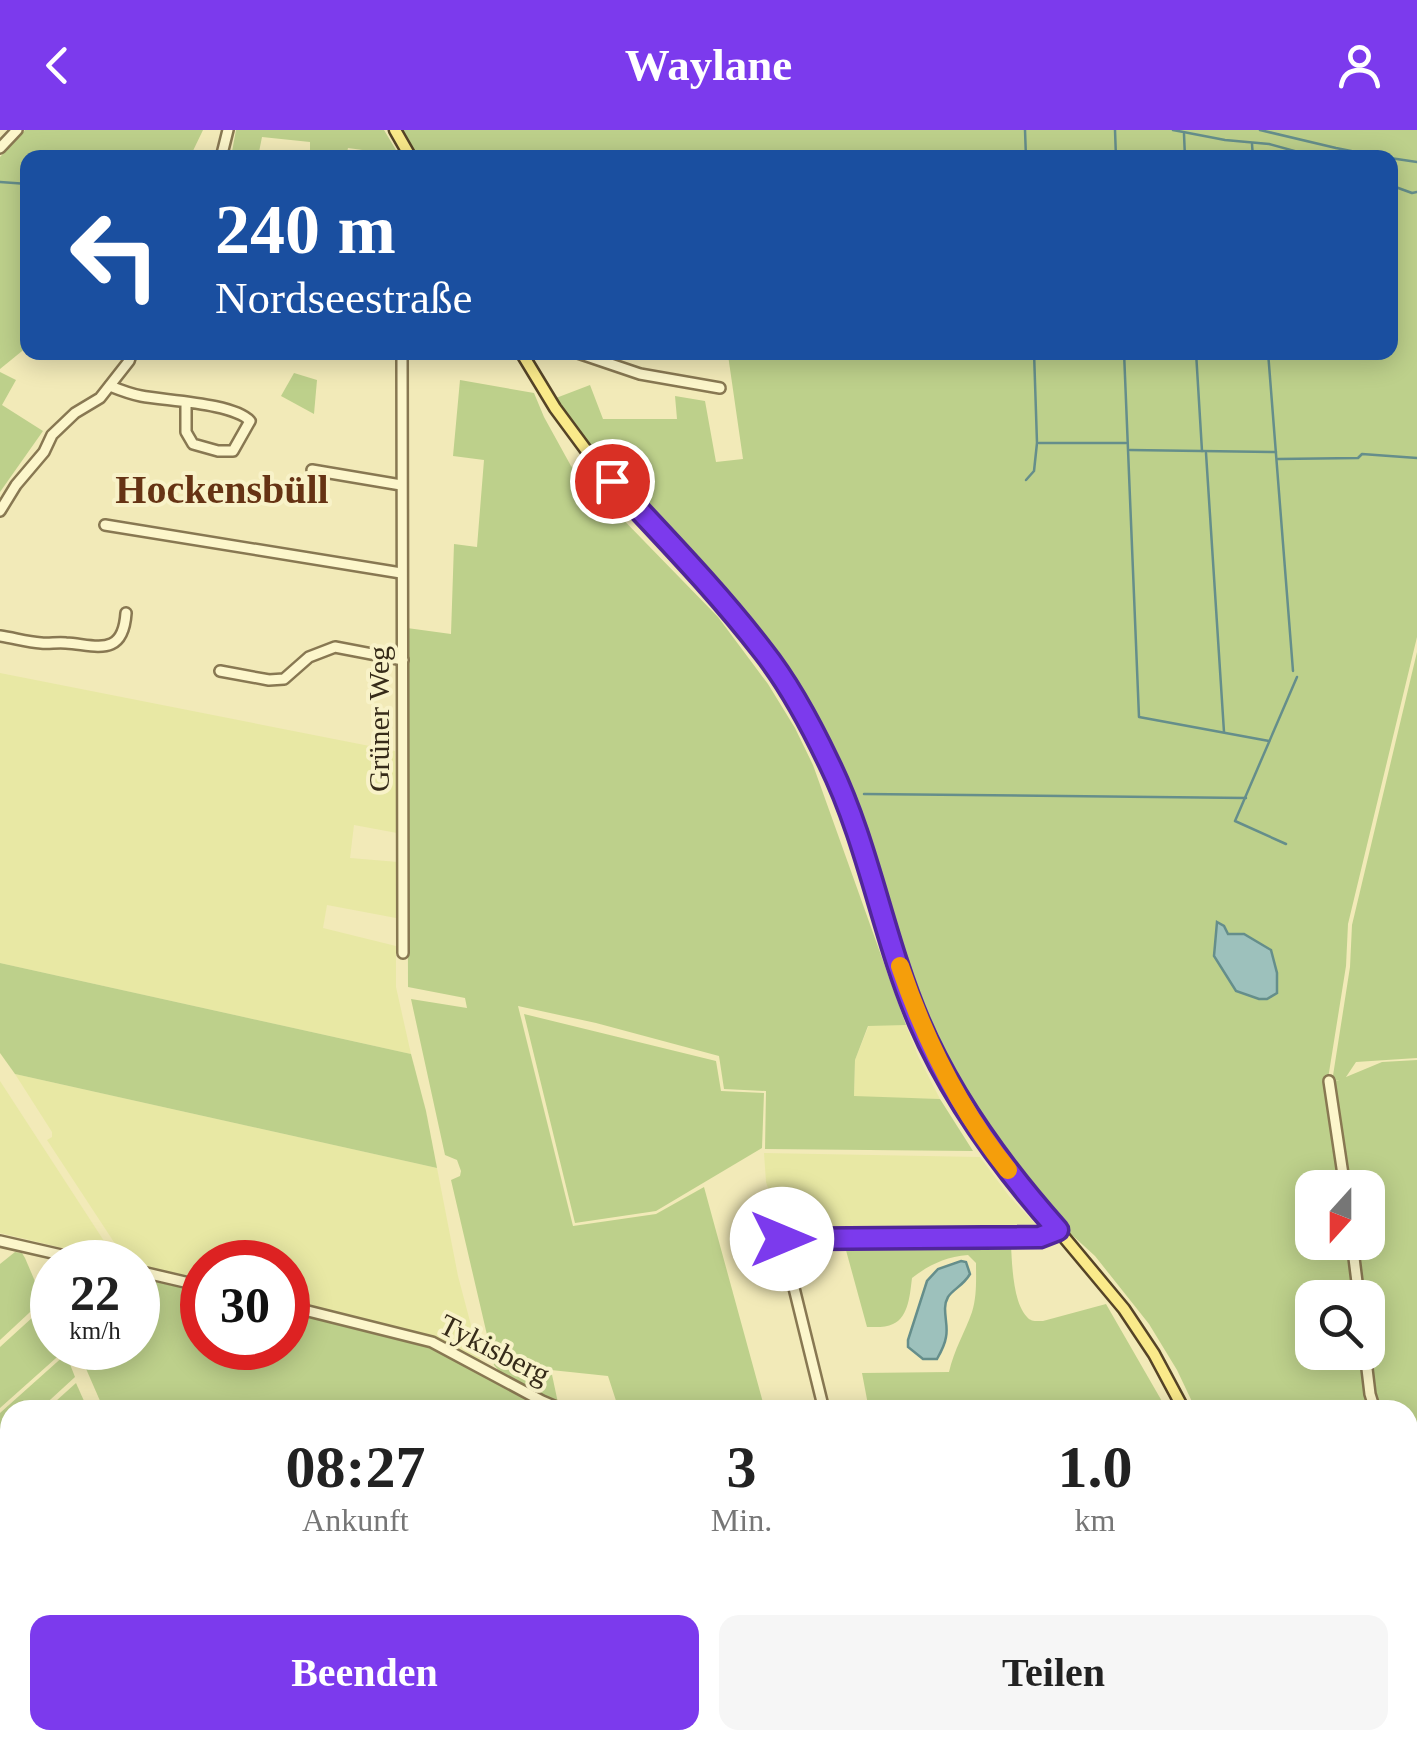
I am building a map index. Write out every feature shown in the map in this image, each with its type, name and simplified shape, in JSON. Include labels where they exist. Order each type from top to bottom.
[{"type":"main road","points":[[527,360],[589,454],[765,653],[791,693],[832,768],[856,826],[918,1020],[954,1092],[998,1158],[1107,1287],[1139,1331],[1178,1400]]},
{"type":"street","points":[[0,148],[17,130]]},
{"type":"street","points":[[0,510],[52,436],[75,413],[100,398],[129,360]]},
{"type":"street","name":"Grüner Weg","points":[[402,360],[403,953]]},
{"type":"street","points":[[599,360],[640,374],[720,388]]},
{"type":"street","points":[[110,386],[135,395],[226,408],[243,413],[250,422],[233,450],[193,444],[186,432],[186,404]]},
{"type":"street","points":[[312,470],[401,485]]},
{"type":"street","points":[[105,525],[402,572]]},
{"type":"street","points":[[0,636],[46,644],[105,647],[124,630],[126,613]]},
{"type":"street","points":[[220,671],[284,680],[309,656],[335,647],[403,660]]},
{"type":"street","points":[[1329,1081],[1342,1170]]},
{"type":"street","points":[[822,1400],[782,1239],[1040,1237],[1058,1230]]},
{"type":"street","points":[[0,1242],[30,1249]]},
{"type":"street","name":"Tykisberg","points":[[310,1312],[432,1342],[540,1400]]},
{"type":"street","points":[[1367,1370],[1372,1400]]},
{"type":"green space","points":[[25,130],[203,130],[193,150],[20,150],[20,353],[0,369],[0,157]]},
{"type":"green space","points":[[236,130],[384,130],[396,150],[310,150],[310,142],[262,137],[259,150],[232,150]]},
{"type":"green space","points":[[403,130],[1417,130],[1417,637],[1348,924],[1346,966],[1327,1085],[1339,1080],[1332,1082],[1350,967],[1352,925],[1417,652],[1417,1058],[1356,1062],[1346,1077],[1382,1062],[1417,1060],[1417,1400],[1191,1400],[1149,1324],[1095,1256],[1029,1187],[959,1088],[926,1018],[862,824],[839,767],[798,691],[769,648],[602,460],[556,398],[590,385],[603,419],[677,419],[675,396],[705,401],[716,462],[743,459],[729,360],[1398,360],[1398,150],[414,150]]},
{"type":"green space","points":[[0,372],[16,380],[2,405],[43,431],[0,492]]},
{"type":"green space","points":[[294,373],[317,380],[314,414],[281,396]]},
{"type":"green space","points":[[460,380],[534,393],[571,466],[718,617],[768,684],[813,765],[906,1025],[868,1026],[855,1060],[854,1096],[940,1099],[973,1151],[765,1149],[766,1091],[724,1089],[719,1056],[518,1006],[573,1226],[656,1214],[704,1187],[762,1400],[616,1400],[608,1376],[551,1370],[557,1400],[552,1400],[494,1365],[451,1180],[460,1176],[461,1171],[457,1160],[445,1155],[411,999],[467,1008],[465,998],[408,987],[407,628],[451,634],[454,544],[477,547],[484,460],[453,456]]},
{"type":"green space","points":[[0,673],[395,751],[397,833],[354,825],[350,858],[398,862],[396,918],[327,905],[323,928],[396,946],[396,987],[411,1054],[0,963]]},
{"type":"green space","points":[[0,963],[411,1054],[437,1168],[15,1074],[0,1053]]},
{"type":"green space","points":[[524,1014],[716,1061],[721,1091],[764,1093],[762,1148],[656,1211],[575,1223]]},
{"type":"green space","points":[[869,1025],[906,1025],[940,1099],[854,1097],[855,1060]]},
{"type":"green space","points":[[15,1074],[437,1168],[458,1276],[481,1363],[420,1333],[310,1306],[310,1240],[180,1240],[180,1276],[160,1270],[160,1240],[113,1240],[47,1140],[52,1132]]},
{"type":"green space","points":[[0,1081],[103,1240],[30,1240],[0,1233]]},
{"type":"green space","points":[[764,1153],[980,1157],[1042,1231],[782,1232],[766,1182]]},
{"type":"green space","points":[[844,1243],[1011,1245],[1016,1293],[1027,1317],[1043,1321],[1106,1304],[1161,1400],[867,1400],[862,1373],[949,1372],[974,1306],[976,1263],[968,1255],[945,1260],[912,1278],[908,1304],[898,1321],[867,1327]]},
{"type":"green space","points":[[15,1252],[22,1253],[30,1270],[30,1312],[0,1340],[0,1264]]},
{"type":"green space","points":[[160,1283],[180,1287],[180,1370],[310,1370],[310,1317],[416,1340],[532,1400],[100,1400],[87,1370],[160,1370]]},
{"type":"green space","points":[[30,1320],[30,1370],[43,1370],[9,1400],[0,1400],[0,1347]]},
{"type":"green space","points":[[48,1370],[72,1370],[75,1377],[50,1400],[15,1400]]},
{"type":"green space","points":[[76,1383],[84,1400],[57,1400]]},
{"type":"water","points":[[1217,922],[1228,934],[1244,934],[1271,950],[1277,993],[1259,999],[1236,991],[1214,956]]},
{"type":"water","points":[[966,1262],[970,1274],[946,1302],[944,1345],[937,1359],[923,1359],[908,1347],[908,1340],[927,1281],[938,1269]]},
{"type":"waterway","points":[[1025,130],[1026,150]]},
{"type":"waterway","points":[[1115,130],[1116,150]]},
{"type":"waterway","points":[[1173,130],[1291,150]]},
{"type":"waterway","points":[[1260,130],[1346,150]]},
{"type":"waterway","points":[[1184,134],[1185,150]]},
{"type":"waterway","points":[[1252,144],[1252,150]]},
{"type":"waterway","points":[[1398,159],[1417,162]]},
{"type":"waterway","points":[[0,182],[20,183]]},
{"type":"waterway","points":[[1398,188],[1417,192]]},
{"type":"waterway","points":[[1026,480],[1034,471],[1037,443],[1034,360]]},
{"type":"waterway","points":[[1124,360],[1139,717],[1269,741]]},
{"type":"waterway","points":[[1196,360],[1202,451]]},
{"type":"waterway","points":[[1269,360],[1293,671]]},
{"type":"waterway","points":[[1039,443],[1126,443]]},
{"type":"waterway","points":[[1130,450],[1276,452]]},
{"type":"waterway","points":[[1206,453],[1224,732]]},
{"type":"waterway","points":[[1278,459],[1358,458],[1362,454],[1417,458]]},
{"type":"waterway","points":[[1286,844],[1235,821],[1297,677]]},
{"type":"waterway","points":[[864,794],[1246,798]]},
{"type":"slow traffic","points":[[900,966],[918,1020],[954,1092],[1008,1170]]},
{"type":"district","name":"Hockensbüll","points":[[222,489]]},
{"type":"route","points":[[612,481],[765,653],[791,693],[832,768],[856,826],[918,1020],[954,1092],[990,1148],[1058,1230],[1040,1237],[782,1239]]}]
